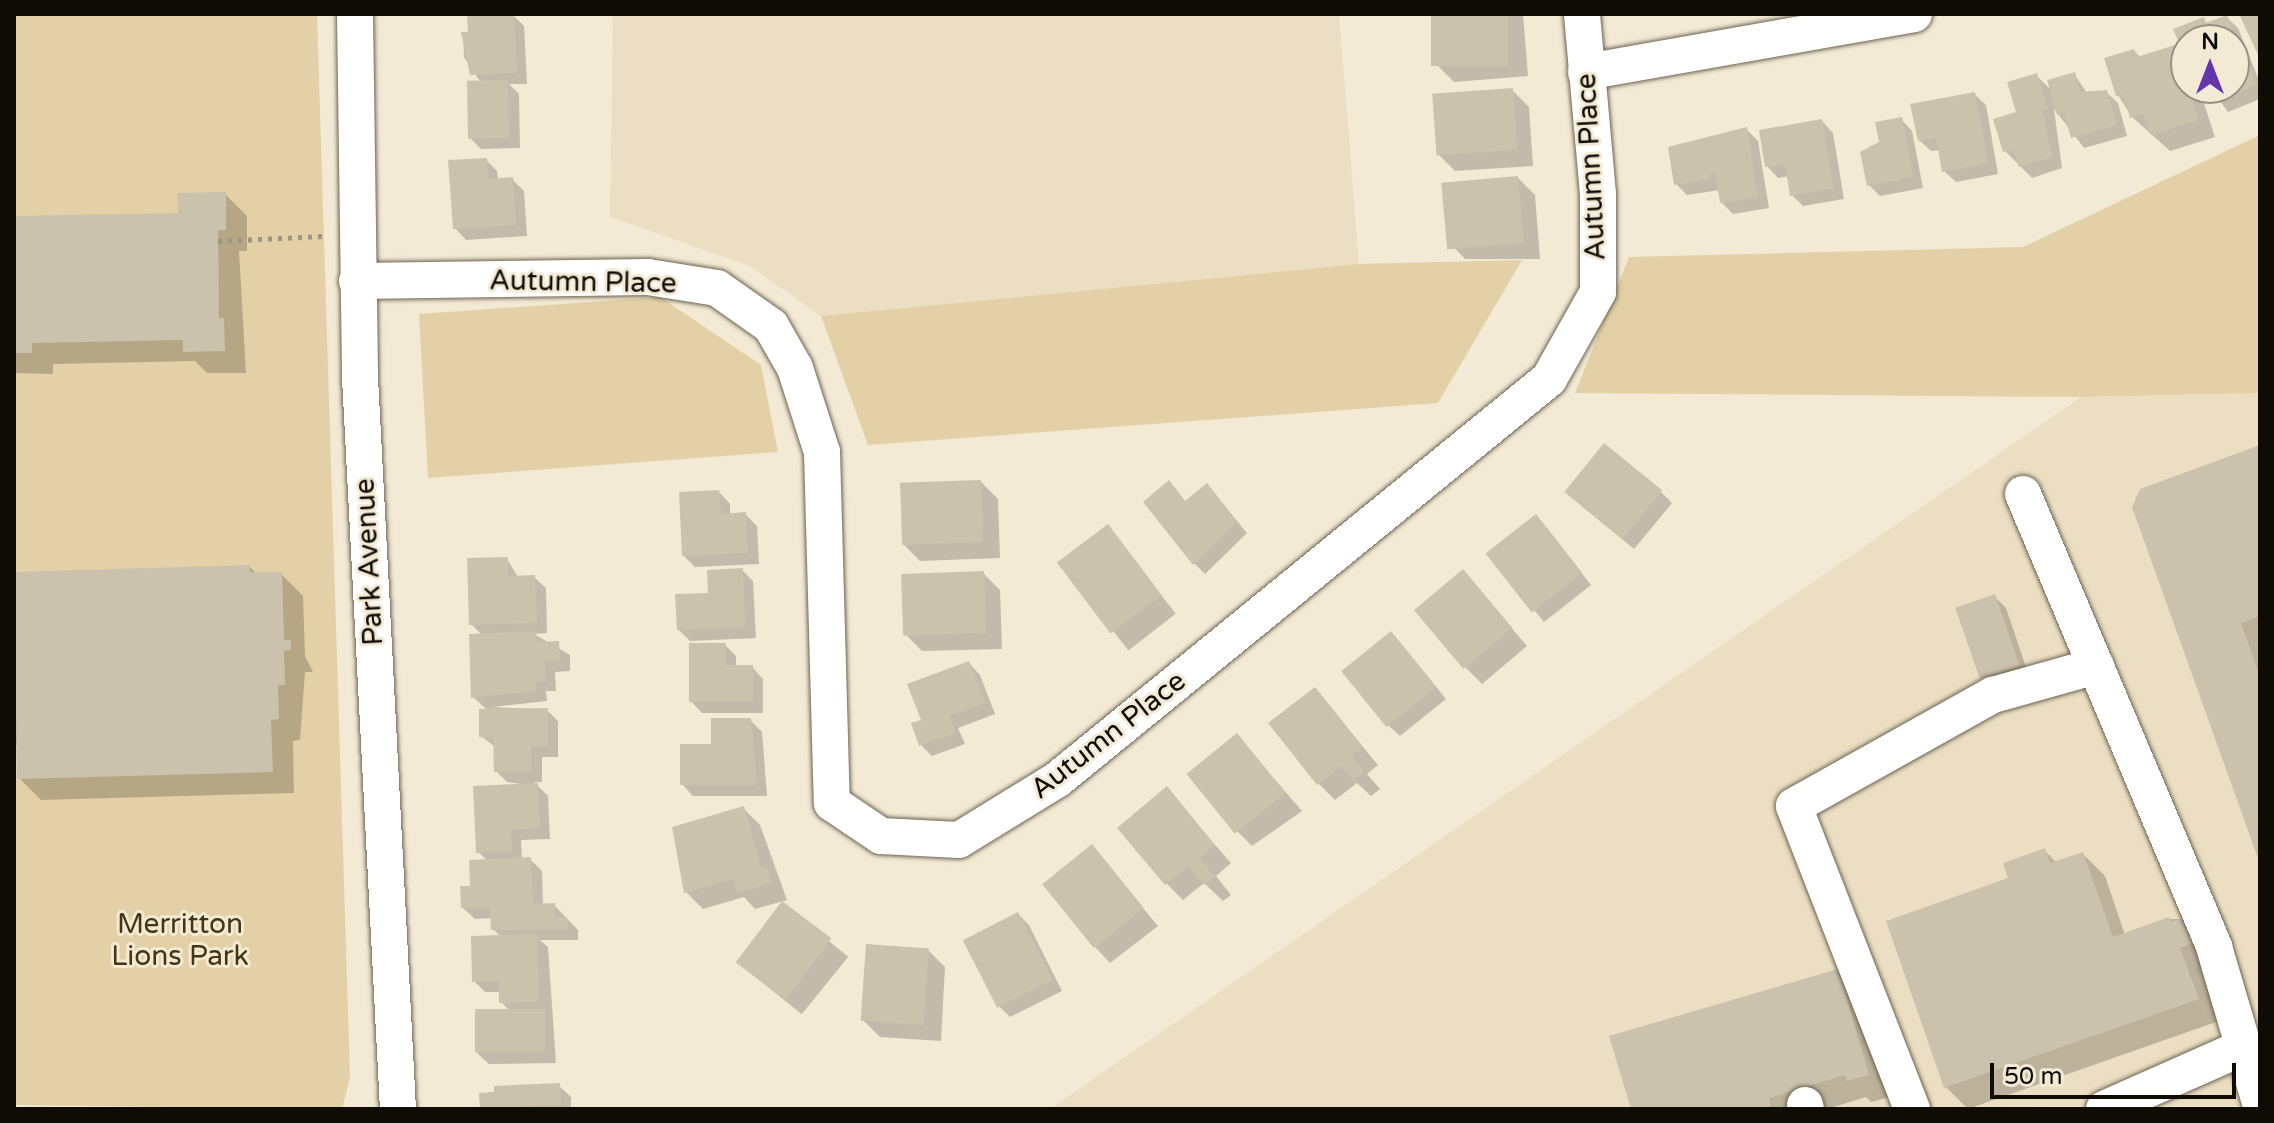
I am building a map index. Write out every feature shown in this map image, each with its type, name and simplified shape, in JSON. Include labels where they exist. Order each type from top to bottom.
[{"type":"street","name":"Park Avenue","points":[[355,14],[357,281],[398,1109]]},
{"type":"street","name":"Autumn Place","points":[[357,281],[648,277],[717,288],[771,326],[795,368],[822,452],[832,803],[881,836],[959,840],[1058,779],[1549,379],[1598,292],[1598,194],[1582,14]]},
{"type":"street","points":[[1586,72],[1914,14]]},
{"type":"street","points":[[2023,494],[2214,947],[2260,1102]]},
{"type":"street","points":[[1912,1109],[1794,806],[1993,695],[2096,666]]},
{"type":"street","points":[[2104,1109],[2244,1047]]},
{"type":"path","points":[[218,241],[329,236]]},
{"type":"shaded area","points":[[613,14],[1339,14],[1359,264],[821,316],[750,266],[610,217]]},
{"type":"shaded area","points":[[2260,393],[2260,1106],[1050,1109],[2081,397]]},
{"type":"green space","name":"Merritton Lions Park","points":[[14,14],[317,14],[350,1077],[342,1109],[14,1105]]},
{"type":"green space","points":[[2260,135],[2260,393],[2081,397],[1575,393],[1629,257],[2023,247]]},
{"type":"green space","points":[[1522,260],[1438,403],[868,445],[821,316],[1359,264]]},
{"type":"green space","points":[[660,297],[761,365],[778,452],[428,478],[419,314]]},
{"type":"building","points":[[514,14],[517,73],[470,75],[461,32],[468,32],[467,15]]},
{"type":"building","points":[[1431,14],[1508,14],[1508,66],[1431,66]]},
{"type":"building","points":[[2239,14],[2260,14],[2260,54],[2250,38],[2250,24],[2244,24]]},
{"type":"building","points":[[2227,15],[2231,24],[2186,24],[2204,17],[2206,23]]},
{"type":"building","points":[[2170,47],[2170,104],[2194,104],[2199,120],[2151,135],[2144,114],[2130,118],[2123,95],[2116,96],[2104,58],[2134,49],[2137,57]]},
{"type":"building","points":[[2250,71],[2256,85],[2250,87]]},
{"type":"building","points":[[2075,72],[2080,92],[2107,90],[2117,125],[2071,138],[2064,113],[2057,115],[2047,80]]},
{"type":"building","points":[[2037,73],[2048,109],[2043,111],[2052,157],[2019,167],[2013,149],[2003,152],[1993,119],[2016,112],[2007,82]]},
{"type":"building","points":[[508,80],[509,138],[468,139],[467,81]]},
{"type":"building","points":[[1513,88],[1517,150],[1437,155],[1432,94]]},
{"type":"building","points":[[1975,92],[1988,163],[1942,172],[1936,138],[1918,141],[1910,104]]},
{"type":"building","points":[[1902,117],[1913,177],[1867,186],[1860,152],[1879,142],[1875,122]]},
{"type":"building","points":[[1822,119],[1834,188],[1790,196],[1785,164],[1765,167],[1759,130]]},
{"type":"building","points":[[1747,127],[1758,197],[1720,203],[1715,172],[1710,173],[1710,179],[1674,185],[1668,147]]},
{"type":"building","points":[[487,158],[488,179],[513,177],[516,225],[453,229],[448,160]]},
{"type":"building","points":[[1518,176],[1524,243],[1447,249],[1441,183]]},
{"type":"building","points":[[226,192],[226,230],[218,230],[219,318],[224,318],[225,351],[183,352],[183,340],[32,343],[32,353],[14,353],[14,216],[178,213],[177,193]]},
{"type":"building","points":[[1604,443],[1662,490],[1623,539],[1564,492]]},
{"type":"building","points":[[2260,445],[2260,616],[2241,623],[2260,677],[2260,864],[2132,507],[2140,489]]},
{"type":"building","points":[[981,480],[983,542],[902,545],[900,483]]},
{"type":"building","points":[[1169,480],[1185,501],[1207,483],[1237,521],[1193,565],[1143,502]]},
{"type":"building","points":[[719,490],[721,514],[746,512],[748,553],[682,556],[679,492]]},
{"type":"building","points":[[1536,514],[1582,573],[1532,613],[1486,553]]},
{"type":"building","points":[[1108,524],[1162,595],[1110,634],[1057,563]]},
{"type":"building","points":[[508,557],[508,576],[535,575],[537,623],[469,625],[467,558]]},
{"type":"building","points":[[250,565],[250,572],[282,572],[284,640],[291,640],[291,650],[284,651],[285,685],[278,685],[279,719],[271,720],[273,772],[17,779],[14,572]]},
{"type":"building","points":[[743,568],[745,627],[677,630],[675,594],[708,593],[707,570]]},
{"type":"building","points":[[1463,569],[1512,628],[1463,669],[1414,610]]},
{"type":"building","points":[[984,571],[986,633],[903,636],[901,574]]},
{"type":"building","points":[[1995,594],[2019,665],[1980,679],[1955,608]]},
{"type":"building","points":[[535,631],[535,642],[559,641],[560,660],[545,661],[546,681],[536,681],[536,691],[471,698],[469,634]]},
{"type":"building","points":[[1391,631],[1436,687],[1387,727],[1341,671]]},
{"type":"building","points":[[689,643],[726,643],[726,665],[753,665],[753,702],[689,702]]},
{"type":"building","points":[[969,661],[985,703],[949,716],[955,733],[919,746],[911,723],[921,720],[907,684]]},
{"type":"building","points":[[1315,687],[1363,747],[1352,756],[1364,772],[1353,781],[1341,766],[1317,785],[1268,723]]},
{"type":"building","points":[[548,708],[548,746],[531,746],[531,771],[494,772],[493,737],[479,737],[479,709]]},
{"type":"building","points":[[711,718],[751,718],[757,785],[680,785],[680,744],[711,744]]},
{"type":"building","points":[[1237,733],[1285,793],[1235,834],[1186,774]]},
{"type":"building","points":[[538,783],[540,828],[511,830],[512,851],[476,853],[473,786]]},
{"type":"building","points":[[1167,786],[1215,845],[1200,858],[1215,877],[1204,885],[1188,866],[1165,885],[1117,828]]},
{"type":"building","points":[[744,806],[761,867],[766,866],[771,883],[737,893],[733,879],[684,893],[672,827]]},
{"type":"building","points":[[1092,844],[1144,908],[1094,948],[1042,884]]},
{"type":"building","points":[[2045,848],[2050,863],[2083,852],[2113,937],[2169,917],[2171,922],[2184,917],[2193,943],[2180,948],[2199,999],[1944,1088],[1886,921],[2008,878],[2003,863]]},
{"type":"building","points":[[531,857],[533,904],[555,903],[555,918],[567,917],[568,929],[491,930],[490,907],[461,908],[460,886],[470,886],[469,860]]},
{"type":"building","points":[[782,901],[832,938],[785,1000],[736,962]]},
{"type":"building","points":[[1018,912],[1053,980],[997,1008],[963,940]]},
{"type":"building","points":[[537,934],[539,1002],[499,1003],[499,981],[472,982],[471,936]]},
{"type":"building","points":[[866,944],[929,948],[923,1025],[861,1021]]},
{"type":"building","points":[[1838,969],[1869,1075],[1847,1081],[1845,1075],[1769,1098],[1771,1106],[1762,1109],[1631,1109],[1609,1036]]},
{"type":"building","points":[[475,1009],[545,1009],[545,1052],[475,1052]]},
{"type":"building","points":[[560,1083],[561,1105],[480,1109],[479,1093],[494,1092],[494,1086]]}]
